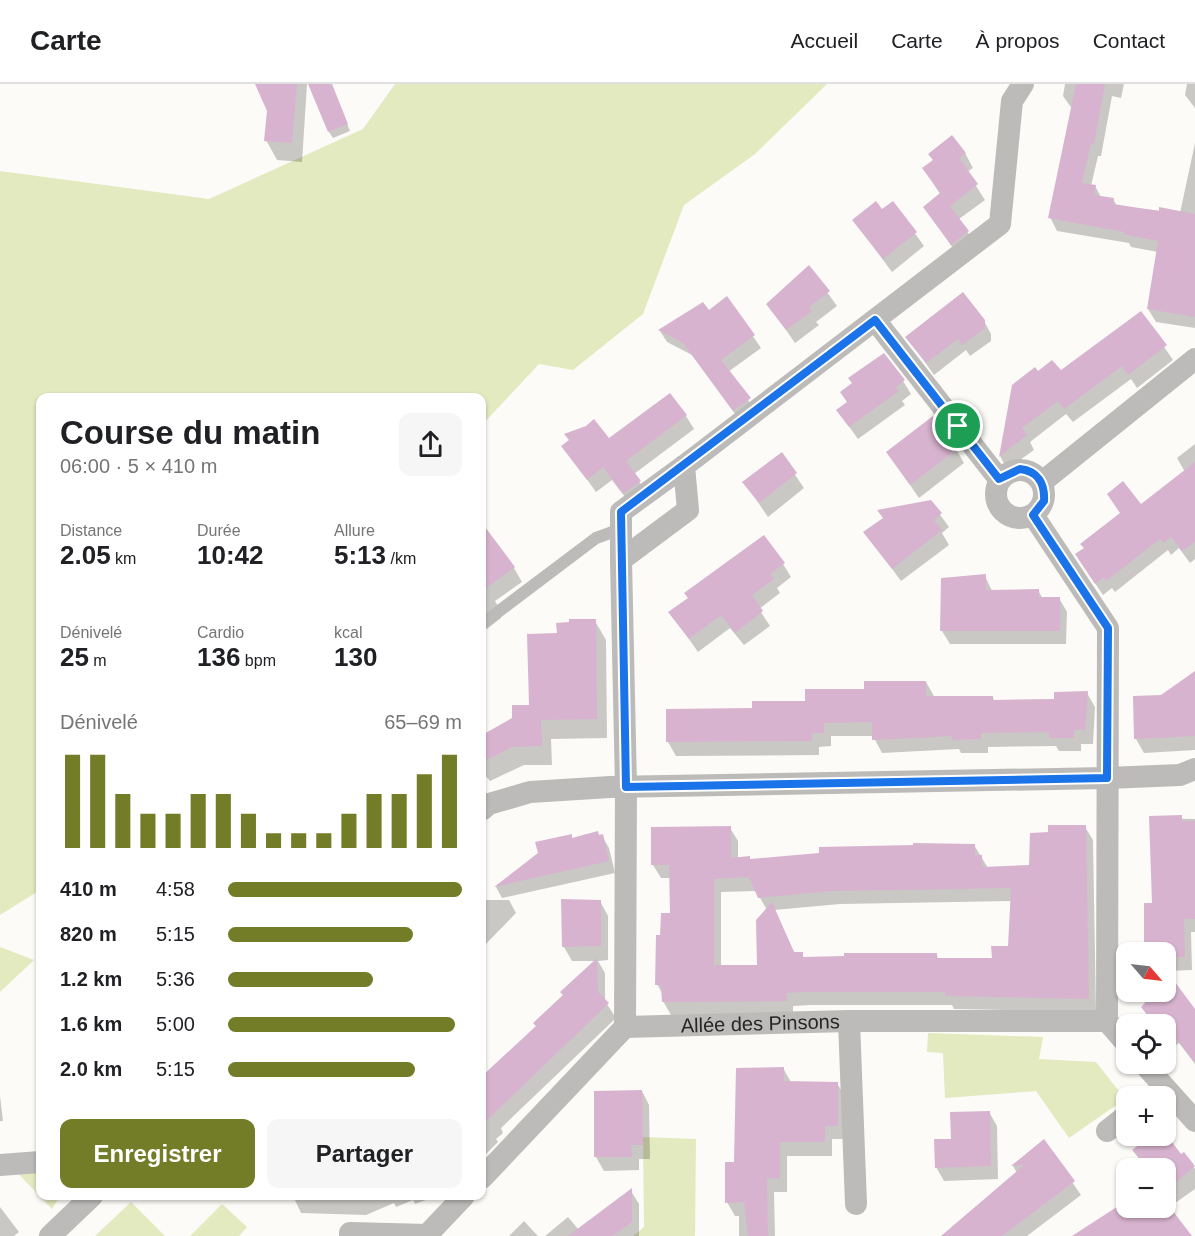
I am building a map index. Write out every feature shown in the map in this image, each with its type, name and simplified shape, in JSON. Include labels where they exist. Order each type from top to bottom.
[{"type":"street","points":[[486,1174],[625,1027],[626,787],[621,512],[1000,224],[1012,101],[1023,84]]},
{"type":"street","points":[[875,320],[999,479]]},
{"type":"street","points":[[1042,482],[1195,359]]},
{"type":"street","points":[[621,560],[688,510],[684,466]]},
{"type":"street","points":[[1020,469],[1034,474],[1042,482],[1044,501],[1033,515],[1022,519],[1004,512],[995,497],[999,479],[1020,469]]},
{"type":"street","points":[[1033,515],[1108,628],[1107,1021],[1116,1031]]},
{"type":"street","points":[[486,807],[530,792],[626,787],[1107,778],[1180,775],[1195,769]]},
{"type":"street","points":[[849,1021],[856,1204]]},
{"type":"street","name":"Allée des Pinsons","points":[[625,1027],[849,1021],[1107,1021]]},
{"type":"street","points":[[1176,1106],[1195,1121]]},
{"type":"street","points":[[1107,1131],[1116,1124]]},
{"type":"street","points":[[0,1165],[36,1162]]},
{"type":"street","points":[[50,1236],[88,1200]]},
{"type":"street","points":[[350,1236],[350,1233],[426,1236],[461,1200]]},
{"type":"lane","points":[[486,621],[596,538],[621,529]]},
{"type":"green space","points":[[395,84],[827,84],[755,154],[684,205],[643,314],[573,370],[539,364],[486,421],[486,393],[36,393],[36,892],[0,915],[0,171],[209,199],[363,129]]},
{"type":"green space","points":[[0,947],[34,960],[0,992]]},
{"type":"green space","points":[[928,1033],[1043,1037],[1039,1059],[1096,1062],[1116,1088],[1116,1105],[1069,1138],[1036,1091],[945,1098],[943,1053],[927,1052]]},
{"type":"green space","points":[[643,1137],[696,1139],[695,1236],[633,1236],[644,1227]]},
{"type":"green space","points":[[9,1164],[36,1167],[36,1192]]},
{"type":"green space","points":[[43,1200],[58,1200],[52,1209]]},
{"type":"green space","points":[[131,1202],[165,1236],[95,1236]]},
{"type":"green space","points":[[222,1204],[247,1227],[239,1236],[190,1236]]},
{"type":"building","points":[[255,84],[297,84],[292,143],[264,141],[267,111]]},
{"type":"building","points":[[308,84],[332,84],[348,124],[328,132]]},
{"type":"building","points":[[1076,84],[1105,84],[1094,144],[1091,143],[1082,183],[1096,185],[1094,195],[1114,198],[1113,204],[1159,211],[1159,207],[1195,214],[1195,317],[1147,309],[1158,241],[1122,234],[1125,232],[1048,218]]},
{"type":"building","points":[[952,135],[966,153],[959,158],[978,184],[950,206],[922,168],[933,160],[928,154]]},
{"type":"building","points":[[940,193],[969,231],[951,245],[923,207]]},
{"type":"building","points":[[876,201],[882,209],[893,201],[917,232],[883,259],[852,220]]},
{"type":"building","points":[[809,265],[830,291],[809,307],[812,311],[786,330],[766,304]]},
{"type":"building","points":[[963,292],[985,320],[985,328],[962,345],[958,339],[926,363],[905,337]]},
{"type":"building","points":[[727,296],[755,335],[721,360],[751,398],[733,411],[683,343],[658,330],[703,302],[709,310]]},
{"type":"building","points":[[1141,311],[1167,345],[1128,375],[1122,366],[1064,409],[1058,401],[1022,428],[1027,435],[999,457],[1012,385],[1035,367],[1038,371],[1052,360],[1061,370]]},
{"type":"building","points":[[884,353],[905,380],[896,387],[899,391],[849,427],[836,410],[847,402],[840,392],[852,383],[848,378]]},
{"type":"building","points":[[670,393],[687,415],[626,461],[641,481],[623,494],[603,467],[587,480],[561,446],[569,440],[564,434],[586,426],[594,419],[609,438]]},
{"type":"building","points":[[933,416],[958,448],[910,485],[886,452]]},
{"type":"building","points":[[782,452],[797,473],[759,503],[742,482]]},
{"type":"building","points":[[1195,462],[1195,542],[1182,551],[1171,537],[1163,543],[1160,539],[1106,581],[1104,577],[1095,584],[1075,554],[1084,548],[1080,544],[1120,513],[1107,494],[1123,481],[1141,504]]},
{"type":"building","points":[[931,500],[942,513],[934,520],[942,530],[892,569],[863,532],[883,518],[877,510]]},
{"type":"building","points":[[486,528],[515,567],[486,588]]},
{"type":"building","points":[[764,535],[785,563],[770,574],[774,579],[752,595],[763,611],[735,633],[721,615],[689,639],[668,612],[688,598],[684,593]]},
{"type":"building","points":[[986,574],[986,590],[1039,589],[1039,597],[1060,597],[1060,631],[940,631],[941,578]]},
{"type":"building","points":[[569,619],[596,619],[597,719],[541,720],[542,746],[513,747],[486,760],[486,733],[512,718],[512,705],[529,705],[527,634],[557,633],[556,623],[569,622]]},
{"type":"building","points":[[1195,671],[1195,736],[1134,739],[1133,696],[1161,695]]},
{"type":"building","points":[[864,681],[926,681],[926,696],[993,696],[993,700],[1054,699],[1054,692],[1088,691],[1085,730],[1074,730],[1074,738],[1049,738],[1049,732],[981,733],[981,739],[952,740],[952,736],[872,740],[872,722],[824,723],[824,733],[812,733],[812,741],[666,742],[666,709],[752,708],[752,701],[805,701],[805,689],[864,689]]},
{"type":"building","points":[[1182,815],[1182,821],[1195,821],[1195,919],[1184,919],[1185,957],[1176,957],[1176,942],[1144,942],[1144,903],[1152,903],[1149,816]]},
{"type":"building","points":[[1048,825],[1086,825],[1089,999],[945,996],[945,992],[803,992],[786,993],[787,1001],[662,1002],[661,985],[655,985],[656,935],[660,935],[661,913],[670,913],[669,865],[651,865],[651,827],[731,826],[731,858],[750,856],[750,859],[819,853],[819,847],[913,845],[913,843],[975,844],[975,855],[982,855],[982,867],[1029,865],[1030,833],[1048,832]],"holes":[[[749,877],[758,898],[832,891],[1011,888],[1008,946],[991,946],[992,958],[937,958],[937,953],[844,953],[844,956],[803,957],[803,952],[794,952],[772,902],[756,920],[757,965],[714,965],[714,879]]]},
{"type":"building","points":[[598,831],[599,835],[603,834],[609,861],[494,887],[538,853],[535,842],[572,834],[572,838]]},
{"type":"building","points":[[561,899],[601,900],[601,946],[562,947]]},
{"type":"building","points":[[597,958],[598,992],[609,1003],[486,1121],[486,1072],[536,1026],[533,1023],[563,995],[560,992]]},
{"type":"building","points":[[1176,983],[1195,1009],[1195,1063],[1176,1038],[1176,1014],[1146,1014],[1141,1007],[1145,1003],[1176,1002]]},
{"type":"building","points":[[784,1067],[784,1081],[838,1082],[838,1126],[825,1126],[825,1142],[780,1142],[780,1179],[767,1178],[768,1236],[748,1236],[744,1202],[725,1203],[725,1162],[734,1162],[736,1068]]},
{"type":"building","points":[[642,1090],[643,1145],[631,1145],[632,1157],[594,1157],[594,1091]]},
{"type":"building","points":[[990,1111],[991,1166],[935,1168],[934,1139],[951,1139],[950,1112]]},
{"type":"building","points":[[1044,1139],[1075,1181],[1002,1236],[941,1236],[1024,1165],[1011,1166]]},
{"type":"building","points":[[1137,1146],[1175,1146],[1181,1154],[1184,1152],[1195,1166],[1176,1182],[1176,1158],[1139,1158],[1132,1150]]},
{"type":"building","points":[[632,1188],[632,1222],[613,1236],[568,1236]]},
{"type":"building","points":[[1116,1207],[1116,1218],[1176,1218],[1176,1215],[1192,1236],[1072,1236]]},
{"type":"route","points":[[875,320],[958,426],[999,479],[1020,469],[1034,474],[1042,482],[1045,492],[1044,501],[1033,515],[1108,628],[1107,778],[626,787],[621,512],[875,320]]}]
